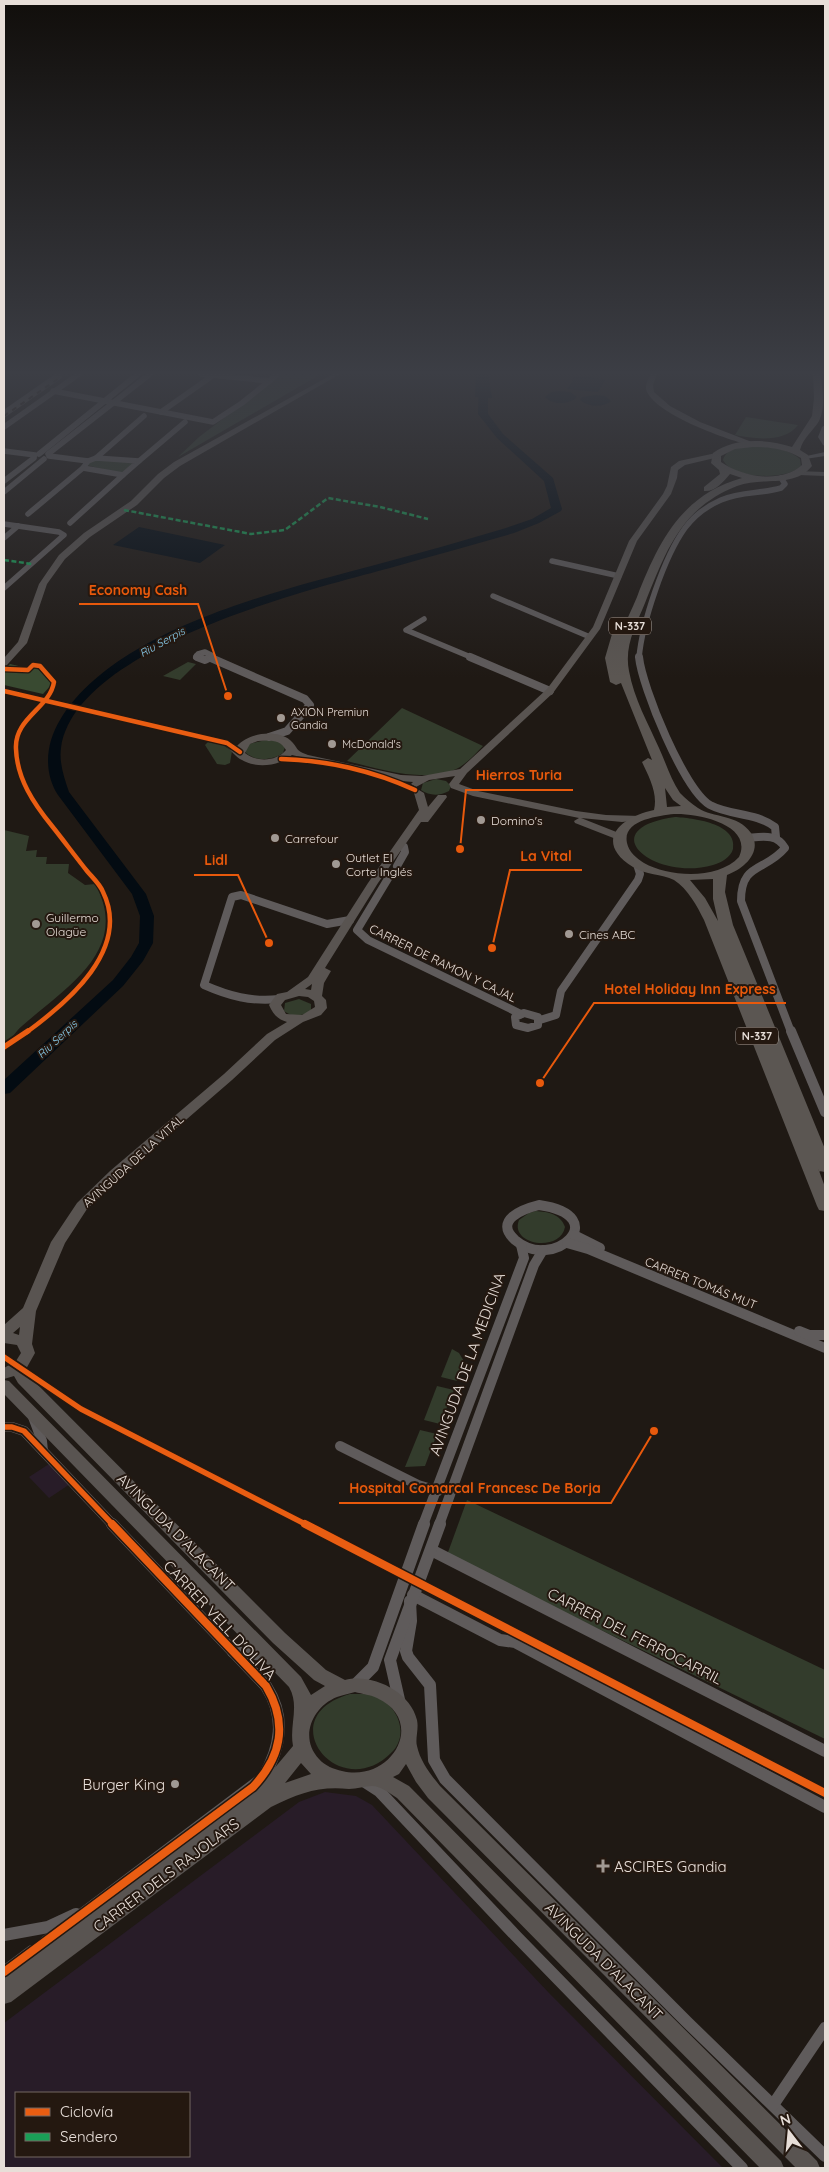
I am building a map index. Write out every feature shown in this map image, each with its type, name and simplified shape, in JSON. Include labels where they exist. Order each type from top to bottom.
[{"type":"highway","name":"N-337","points":[[660,812],[661,795],[619,690],[611,658],[621,621],[641,569],[659,534],[696,496],[718,482],[724,475]]},
{"type":"highway","points":[[749,475],[756,478],[781,478],[793,475]]},
{"type":"highway","name":"N-337","points":[[694,811],[677,797],[663,772],[628,685],[622,665],[624,646],[652,566],[664,542],[693,509],[707,498],[732,484],[756,478]]},
{"type":"highway","name":"N-337","points":[[620,837],[622,848],[637,864],[655,872],[676,876],[700,877],[721,873],[743,860],[749,849],[746,838],[732,824],[708,814],[694,811],[660,812],[638,818]]},
{"type":"highway","points":[[620,837],[626,827],[638,818]]},
{"type":"highway","name":"N-337","points":[[721,873],[718,885],[726,925],[825,1167]]},
{"type":"highway","name":"N-337","points":[[676,876],[685,882],[701,900],[711,920],[825,1206]]},
{"type":"main road","points":[[4,654],[16,638],[36,582],[52,560],[68,544],[124,504],[156,475]]},
{"type":"main road","points":[[4,663],[22,642],[42,588],[49,575],[74,546],[129,506],[163,475]]},
{"type":"main road","points":[[316,996],[318,983],[404,847],[444,796],[454,791],[454,785],[463,771],[550,691],[590,638],[597,627],[640,530],[671,490],[674,475]]},
{"type":"main road","points":[[4,691],[227,743],[244,757],[256,762],[293,758],[316,762],[398,781],[429,797],[471,796],[584,822],[620,837]]},
{"type":"main road","points":[[109,715],[117,714],[229,740],[247,741],[268,737],[289,746],[305,756],[401,778],[422,779],[463,771]]},
{"type":"main road","points":[[240,752],[241,746],[247,741]]},
{"type":"main road","points":[[281,759],[289,753],[289,746]]},
{"type":"main road","points":[[435,777],[446,779],[472,793],[582,815],[617,820],[638,818]]},
{"type":"main road","points":[[292,993],[305,992],[316,996],[320,1000],[321,1008],[313,1016],[299,1019],[279,1013],[276,1005],[279,999],[292,993],[312,979],[387,862],[424,810],[416,784],[422,779]]},
{"type":"main road","name":"AVINGUDA DE LA VITAL","points":[[271,1037],[279,1013]]},
{"type":"main road","name":"AVINGUDA DE LA VITAL","points":[[11,1371],[28,1359],[29,1354],[25,1344],[29,1311],[58,1242],[82,1206],[115,1174],[228,1077],[271,1037],[299,1019]]},
{"type":"main road","name":"AVINGUDA DE LA VITAL","points":[[4,1333],[29,1311]]},
{"type":"main road","points":[[4,1338],[15,1339],[25,1344]]},
{"type":"main road","name":"AVINGUDA D'ALACANT","points":[[11,1371],[23,1379],[280,1638],[320,1675],[348,1686]]},
{"type":"main road","name":"AVINGUDA D'ALACANT","points":[[4,1385],[295,1682],[303,1696],[302,1718]]},
{"type":"main road","points":[[348,1686],[380,1689],[400,1704],[410,1724],[411,1735],[408,1746],[400,1760],[388,1770],[368,1779],[338,1778],[322,1772],[309,1761],[302,1748],[300,1733],[302,1718],[318,1698],[348,1686]]},
{"type":"main road","name":"AVINGUDA D'ALACANT","points":[[408,1746],[413,1761],[423,1779],[434,1792],[810,2168]]},
{"type":"main road","name":"CARRER DELS RAJOLARS","points":[[4,1983],[268,1789],[302,1748]]},
{"type":"main road","name":"CARRER DELS RAJOLARS","points":[[4,1995],[265,1801],[298,1784],[318,1779],[338,1778]]},
{"type":"main road","name":"AVINGUDA D'ALACANT","points":[[368,1779],[391,1784],[403,1792],[774,2168]]},
{"type":"street","points":[[4,492],[24,475]]},
{"type":"street","points":[[28,514],[72,475]]},
{"type":"street","points":[[70,523],[123,475]]},
{"type":"street","points":[[776,838],[775,827],[763,819],[713,806],[695,791],[680,764],[646,687],[639,658],[642,636],[651,609],[672,553],[685,527],[697,516],[726,498],[744,492],[781,488],[785,484],[781,478]]},
{"type":"street","points":[[4,524],[64,533],[63,536],[4,588]]},
{"type":"street","points":[[4,538],[18,526]]},
{"type":"street","points":[[552,561],[619,576]]},
{"type":"street","points":[[493,596],[590,638]]},
{"type":"street","points":[[424,619],[406,630],[550,691]]},
{"type":"street","points":[[211,658],[305,699],[310,705],[287,731],[268,737]]},
{"type":"street","points":[[287,731],[289,746]]},
{"type":"street","points":[[746,838],[776,838],[783,842],[784,848],[781,854],[746,874],[739,887],[741,901],[781,1008],[825,1112]]},
{"type":"street","points":[[397,866],[405,852],[404,847]]},
{"type":"street","points":[[521,1014],[514,1020],[519,1027],[532,1028],[538,1025],[540,1020],[556,1015],[561,991],[638,880],[640,874],[637,864]]},
{"type":"street","name":"CARRER DE RAMON Y CAJAL","points":[[389,877],[357,930],[368,940],[521,1014],[532,1014],[540,1020]]},
{"type":"street","points":[[279,1013],[204,985],[232,897],[241,894],[327,924],[350,920]]},
{"type":"street","points":[[327,924],[332,929],[335,942]]},
{"type":"street","points":[[245,1001],[258,1002],[279,999]]},
{"type":"street","points":[[530,1206],[549,1206],[565,1212],[574,1223],[570,1239],[552,1249],[543,1250],[521,1245],[509,1232],[507,1225],[515,1211],[530,1206]]},
{"type":"street","name":"CARRER TOMÁS MUT","points":[[570,1239],[592,1245],[809,1335],[825,1335]]},
{"type":"street","name":"CARRER TOMÁS MUT","points":[[570,1239],[588,1249],[825,1348]]},
{"type":"street","name":"AVINGUDA DE LA MEDICINA","points":[[348,1686],[374,1667],[400,1586],[438,1490],[524,1258],[521,1245]]},
{"type":"street","points":[[400,1704],[390,1660],[411,1598],[431,1550],[534,1265],[543,1250]]},
{"type":"street","name":"CARRER VELL D'OLIVA","points":[[32,1414],[42,1441],[43,1451]]},
{"type":"street","name":"CARRER VELL D'OLIVA","points":[[4,1427],[12,1427],[24,1431],[266,1686],[272,1693],[278,1709],[279,1741],[272,1766],[253,1787],[4,1972]]},
{"type":"street","points":[[340,1446],[418,1485],[438,1490]]},
{"type":"street","name":"CARRER DEL FERROCARRIL","points":[[431,1550],[825,1751]]},
{"type":"street","points":[[411,1598],[500,1640],[515,1642],[825,1806]]},
{"type":"street","name":"AVINGUDA D'ALACANT","points":[[411,1598],[411,1621],[406,1650],[408,1657],[430,1685],[434,1760],[445,1778],[687,2022],[825,2156]]},
{"type":"street","points":[[233,1652],[269,1655]]},
{"type":"street","points":[[368,1779],[522,1943],[742,2168]]},
{"type":"street","points":[[4,1935],[48,1927],[98,1902]]},
{"type":"street","points":[[773,2105],[825,2028]]},
{"type":"shaded area","points":[[139,527],[225,545],[200,563],[113,545]]},
{"type":"shaded area","points":[[49,1464],[70,1484],[49,1498],[29,1477]]},
{"type":"shaded area","points":[[325,1792],[356,1796],[372,1805],[549,1993],[723,2168],[4,2168],[4,2023],[299,1802]]},
{"type":"green space","points":[[188,662],[196,664],[180,680],[163,676]]},
{"type":"green space","points":[[10,664],[27,668],[32,664],[43,666],[38,669],[52,684],[43,694],[4,685],[4,670]]},
{"type":"green space","points":[[402,708],[483,746],[460,767],[434,775],[404,774],[347,761]]},
{"type":"green space","points":[[266,740],[278,741],[285,747],[283,753],[275,757],[260,759],[246,753],[245,750],[249,744]]},
{"type":"green space","points":[[208,742],[223,745],[232,751],[230,763],[225,765],[217,764],[205,745]]},
{"type":"green space","points":[[436,779],[446,781],[451,786],[449,791],[435,795],[421,790],[423,783]]},
{"type":"green space","points":[[675,817],[702,821],[721,828],[733,840],[733,849],[730,855],[713,865],[691,868],[671,866],[653,860],[640,852],[634,842],[637,832],[650,823]]},
{"type":"green space","points":[[4,830],[29,836],[26,851],[37,850],[36,857],[47,857],[46,864],[69,864],[68,873],[85,885],[95,884],[104,907],[105,929],[100,948],[88,966],[74,982],[20,1028],[4,1046]]},
{"type":"green space","points":[[299,999],[311,1004],[311,1011],[298,1016],[284,1011],[285,1003]]},
{"type":"green space","points":[[536,1211],[557,1216],[565,1227],[561,1235],[546,1243],[536,1243],[521,1235],[518,1229],[519,1220],[529,1213]]},
{"type":"green space","points":[[452,1349],[459,1353],[465,1363],[457,1381],[441,1377]]},
{"type":"green space","points":[[437,1386],[454,1390],[440,1424],[424,1420]]},
{"type":"green space","points":[[420,1430],[437,1434],[425,1466],[405,1467]]},
{"type":"green space","points":[[467,1500],[825,1670],[825,1739],[447,1555]]},
{"type":"green space","points":[[350,1694],[367,1694],[384,1701],[396,1714],[400,1730],[397,1746],[391,1753],[371,1766],[351,1769],[334,1763],[321,1752],[314,1736],[315,1720],[326,1705]]},
{"type":"waterway","name":"Riu Serpis","points":[[4,1089],[118,983],[138,958],[146,943],[148,930],[147,916],[139,894],[63,792],[58,779],[54,757],[55,746],[62,726],[76,705],[95,685],[128,660],[152,646],[199,624],[272,597],[421,556],[535,521],[557,509],[549,480],[544,475]]},
{"type":"marked path","points":[[124,510],[251,534],[285,530],[328,498],[380,507],[428,519]]},
{"type":"marked path","points":[[4,560],[32,564]]},
{"type":"cycle path","points":[[4,669],[28,670],[33,665],[40,666],[54,682],[51,691],[24,723],[17,735],[15,742],[17,760],[27,790],[35,805],[103,891],[110,914],[108,937],[99,960],[84,982],[44,1020],[4,1047]]},
{"type":"cycle path","points":[[4,691],[227,743],[240,752]]},
{"type":"cycle path","points":[[281,759],[310,761],[349,768],[387,779],[415,790]]},
{"type":"cycle path","points":[[4,1357],[81,1409],[825,1793]]},
{"type":"cycle path","points":[[4,1427],[12,1427],[24,1431],[266,1686],[278,1711],[280,1725],[276,1752],[263,1777],[253,1787],[4,1972]]},
{"type":"place","name":"Economy Cash","points":[[228,696]]},
{"type":"place","name":"AXION Premiun Gandia","points":[[281,718]]},
{"type":"place","name":"McDonald's","points":[[332,744]]},
{"type":"place","name":"Domino's","points":[[481,820]]},
{"type":"place","name":"Carrefour","points":[[275,838]]},
{"type":"place","name":"Hierros Turia","points":[[460,849]]},
{"type":"place","name":"Outlet El Corte Inglés","points":[[336,864]]},
{"type":"place","name":"Guillermo Olagüe","points":[[36,924]]},
{"type":"place","name":"Cines ABC","points":[[569,934]]},
{"type":"place","name":"Lidl","points":[[269,943]]},
{"type":"place","name":"La Vital","points":[[492,948]]},
{"type":"place","name":"Hotel Holiday Inn Express","points":[[540,1083]]},
{"type":"place","name":"Hospital Comarcal Francesc De Borja","points":[[654,1431]]},
{"type":"place","name":"Burger King","points":[[175,1784]]},
{"type":"place","name":"ASCIRES Gandia","points":[[603,1866]]}]
